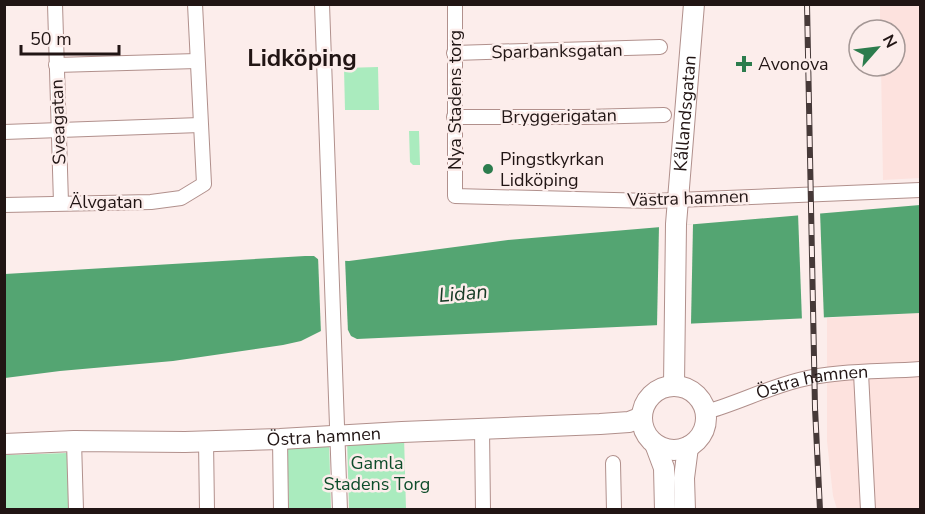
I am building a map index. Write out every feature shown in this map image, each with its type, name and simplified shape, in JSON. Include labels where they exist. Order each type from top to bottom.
[{"type":"main road","name":"Kållandsgatan","points":[[674,385],[676,224],[687,114],[694,4]]},
{"type":"main road","points":[[655,444],[671,450],[688,447],[697,441],[703,433],[706,412],[702,401],[695,393],[685,387],[674,385],[655,392],[643,408],[642,417],[647,435],[655,444],[664,468],[665,510]]},
{"type":"main road","name":"Östra hamnen","points":[[4,444],[280,439],[600,424],[629,422],[642,417]]},
{"type":"main road","points":[[685,510],[684,478],[688,447]]},
{"type":"street","name":"Sveagatan","points":[[55,4],[61,202]]},
{"type":"street","points":[[4,132],[200,125],[195,4]]},
{"type":"street","points":[[322,4],[340,510]]},
{"type":"street","name":"Nya Stadens torg","points":[[455,4],[455,195]]},
{"type":"street","name":"Sparbanksgatan","points":[[454,53],[621,50],[660,47]]},
{"type":"street","points":[[56,65],[197,61]]},
{"type":"street","name":"Bryggerigatan","points":[[454,117],[560,118],[664,115]]},
{"type":"street","name":"Älvgatan","points":[[4,205],[61,202],[151,202],[181,198],[204,184],[200,125]]},
{"type":"street","name":"Västra hamnen","points":[[455,195],[652,201],[921,190]]},
{"type":"street","name":"Östra hamnen","points":[[706,412],[800,379],[921,369]]},
{"type":"street","points":[[861,373],[868,510]]},
{"type":"street","points":[[482,429],[483,510]]},
{"type":"street","points":[[280,439],[281,510]]},
{"type":"street","points":[[74,441],[76,510]]},
{"type":"street","points":[[206,441],[207,510]]},
{"type":"street","points":[[613,463],[614,510]]},
{"type":"shaded area","points":[[880,5],[920,5],[920,178],[883,180],[881,78],[907,78],[907,18],[880,18]]},
{"type":"shaded area","points":[[920,313],[920,509],[837,509],[833,496],[827,441],[827,318]]},
{"type":"green space","points":[[378,67],[379,110],[345,110],[344,68]]},
{"type":"green space","points":[[409,131],[419,131],[420,165],[413,165],[410,162]]},
{"type":"green space","name":"Gamla Stadens Torg","points":[[404,436],[406,509],[349,509],[347,438]]},
{"type":"green space","name":"Gamla Stadens Torg","points":[[329,439],[331,509],[289,509],[287,440]]},
{"type":"green space","points":[[67,453],[69,509],[5,509],[5,455]]},
{"type":"water","name":"Lidan","points":[[920,205],[920,313],[357,339],[351,336],[348,330],[323,330],[301,341],[283,345],[173,361],[5,378],[5,274],[305,256],[314,256],[319,260],[349,261],[508,240]]},
{"type":"pier","points":[[820,211],[824,321],[802,321],[798,213]]},
{"type":"pier","points":[[693,224],[691,324],[657,326],[659,226]]},
{"type":"pier","points":[[318,256],[345,258],[348,333],[321,334]]},
{"type":"railway","points":[[807,4],[815,408],[820,510]]},
{"type":"place","name":"Avonova","points":[[744,64]]},
{"type":"place","name":"Pingstkyrkan Lidköping","points":[[488,169]]},
{"type":"district","name":"Lidköping","points":[[302,58]]}]
